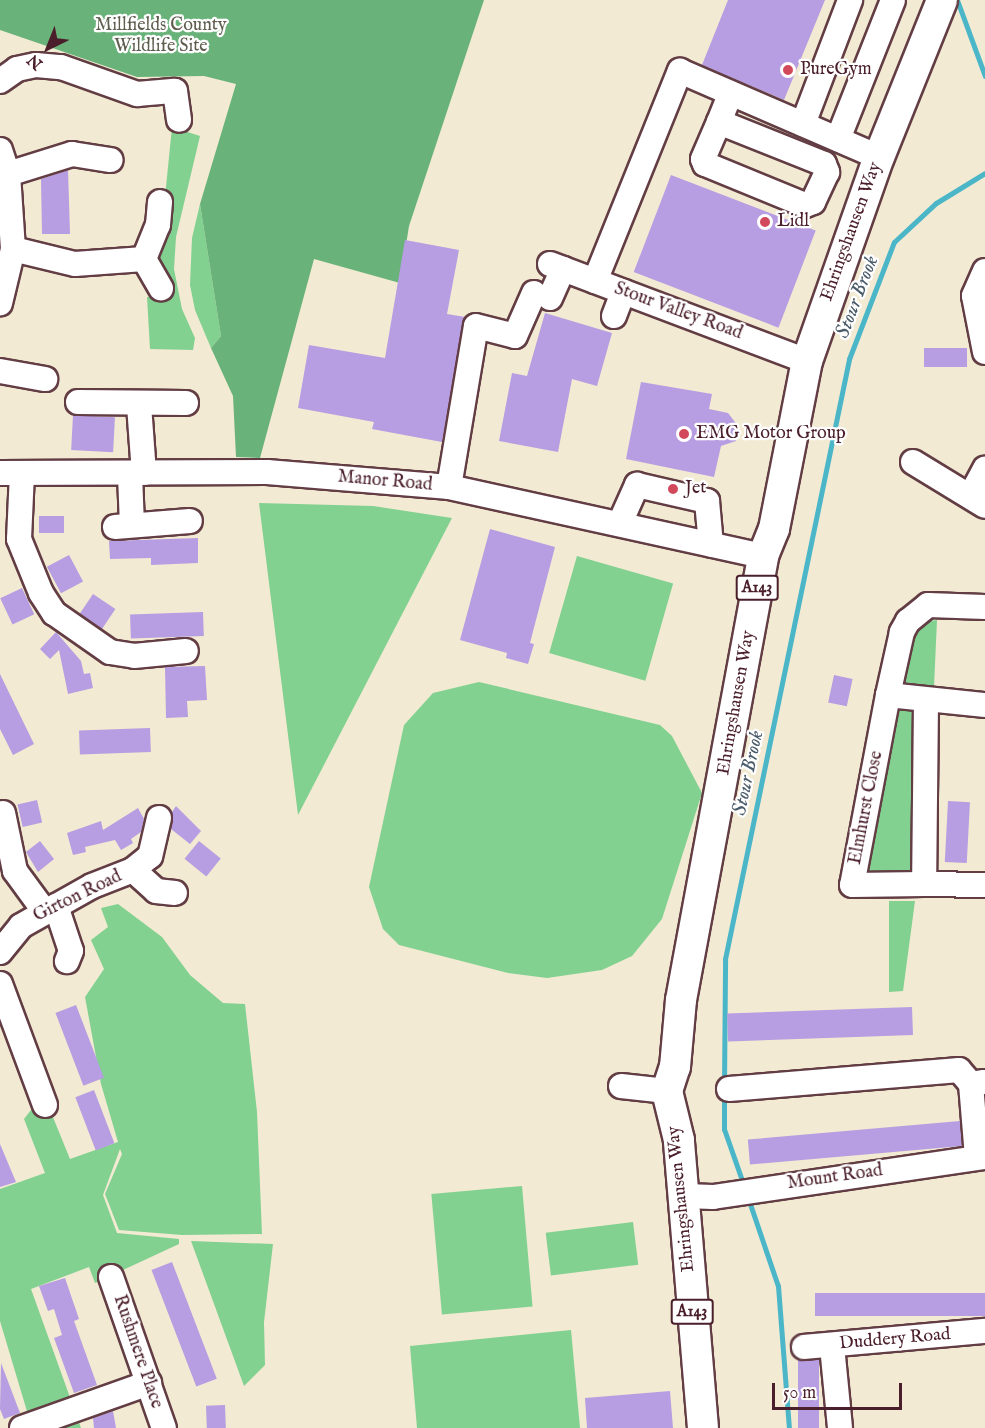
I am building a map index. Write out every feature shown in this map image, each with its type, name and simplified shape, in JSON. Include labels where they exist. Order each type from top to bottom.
[{"type":"main road","name":"Ehringshausen Way","points":[[703,1428],[679,1140],[667,1092],[675,1067],[681,1000],[764,556],[774,529],[807,360],[879,157],[942,0]]},
{"type":"street","points":[[802,124],[850,0]]},
{"type":"street","points":[[838,139],[893,0]]},
{"type":"street","points":[[0,81],[17,69],[36,65],[61,67],[137,94],[183,89],[179,120]]},
{"type":"street","points":[[595,281],[680,71],[879,157]]},
{"type":"street","points":[[719,122],[824,164],[827,172],[813,202],[805,204],[708,167],[703,159],[730,93]]},
{"type":"street","points":[[0,150],[9,174],[5,202],[13,249],[0,303]]},
{"type":"street","points":[[9,174],[72,154],[111,160]]},
{"type":"street","points":[[144,259],[158,225],[160,202]]},
{"type":"street","points":[[13,249],[75,264],[144,259]]},
{"type":"street","points":[[144,259],[161,288]]},
{"type":"street","name":"Stour Valley Road","points":[[448,487],[476,326],[515,336],[542,296],[556,267],[807,360]]},
{"type":"street","points":[[985,271],[974,296],[985,352]]},
{"type":"street","points":[[614,316],[623,292]]},
{"type":"street","points":[[0,371],[45,379]]},
{"type":"street","points":[[78,402],[139,405],[186,403]]},
{"type":"street","points":[[139,405],[137,473],[123,526],[190,521]]},
{"type":"street","points":[[913,462],[978,500],[985,469]]},
{"type":"street","name":"Manor Road","points":[[11,473],[267,471],[448,487],[764,556]]},
{"type":"street","points":[[11,473],[19,539],[41,593],[54,613],[110,652],[134,656],[186,651]]},
{"type":"street","points":[[620,523],[637,485],[706,501],[711,545]]},
{"type":"street","name":"Elmhurst Close","points":[[985,608],[928,605],[908,621],[902,632],[852,885],[985,885]]},
{"type":"street","points":[[888,695],[926,702],[985,705]]},
{"type":"street","points":[[924,884],[926,702]]},
{"type":"street","points":[[3,813],[15,871],[51,909],[71,951],[67,961]]},
{"type":"street","points":[[159,818],[150,856],[133,870],[156,891],[175,893]]},
{"type":"street","name":"Girton Road","points":[[0,952],[21,926],[133,870]]},
{"type":"street","points":[[0,984],[45,1105]]},
{"type":"street","points":[[729,1089],[959,1070],[978,1083],[981,1157]]},
{"type":"street","points":[[621,1086],[667,1092]]},
{"type":"street","name":"Mount Road","points":[[685,1196],[721,1195],[981,1157]]},
{"type":"street","name":"Rushmere Place","points":[[111,1276],[164,1428]]},
{"type":"street","name":"Duddery Road","points":[[804,1347],[985,1331]]},
{"type":"street","points":[[832,1346],[840,1428]]},
{"type":"street","points":[[22,1428],[149,1383]]},
{"type":"green space","name":"Millfields County Wildlife Site","points":[[0,0],[484,0],[409,226],[400,283],[314,259],[260,458],[236,457],[233,396],[211,348],[221,336],[200,204],[236,84],[204,76],[137,77],[0,30]]},
{"type":"green space","points":[[172,127],[200,136],[176,237],[174,269],[182,309],[195,338],[193,350],[150,349],[147,297],[161,297],[152,260],[166,187]]},
{"type":"green space","points":[[200,204],[221,336],[211,348],[195,310],[190,285],[192,238]]},
{"type":"green space","points":[[259,503],[373,506],[452,518],[298,815]]},
{"type":"green space","points":[[577,556],[673,584],[645,681],[549,653]]},
{"type":"green space","points":[[937,620],[934,687],[900,683],[908,636],[923,622]]},
{"type":"green space","points":[[479,682],[660,725],[672,736],[702,793],[662,919],[632,956],[602,970],[547,978],[508,973],[399,945],[383,929],[369,887],[404,725],[433,693]]},
{"type":"green space","points":[[904,706],[918,710],[918,867],[911,872],[871,876],[866,866],[897,708]]},
{"type":"green space","points":[[889,901],[915,901],[903,991],[889,992]]},
{"type":"green space","points":[[118,904],[162,937],[190,975],[223,1003],[245,1004],[257,1112],[262,1234],[182,1235],[119,1230],[105,1194],[122,1154],[120,1149],[103,1195],[117,1233],[179,1239],[179,1244],[95,1283],[89,1267],[31,1289],[81,1428],[32,1428],[0,1321],[0,1189],[45,1173],[24,1119],[31,1110],[48,1105],[70,1159],[118,1142],[101,1084],[85,997],[104,969],[91,940],[108,927],[101,908]]},
{"type":"green space","points":[[522,1186],[533,1307],[442,1314],[431,1194]]},
{"type":"green space","points":[[633,1222],[638,1265],[551,1275],[546,1233]]},
{"type":"green space","points":[[191,1241],[273,1244],[264,1322],[265,1365],[244,1386]]},
{"type":"green space","points":[[571,1330],[580,1428],[417,1428],[410,1346]]},
{"type":"building","points":[[728,0],[825,0],[784,100],[702,65]]},
{"type":"building","points":[[68,170],[70,234],[42,234],[41,179]]},
{"type":"building","points":[[671,175],[816,231],[778,328],[634,272]]},
{"type":"building","points":[[405,240],[459,250],[447,314],[465,317],[442,442],[372,429],[374,422],[298,408],[309,345],[385,358]]},
{"type":"building","points":[[545,313],[612,333],[597,386],[572,379],[558,452],[499,441],[512,373],[527,376]]},
{"type":"building","points":[[924,348],[967,348],[967,367],[924,367]]},
{"type":"building","name":"EMG Motor Group","points":[[641,382],[712,394],[709,409],[728,413],[738,426],[736,441],[721,446],[714,477],[626,459]]},
{"type":"building","points":[[73,415],[115,417],[113,452],[71,450]]},
{"type":"building","points":[[39,516],[64,516],[64,533],[39,533]]},
{"type":"building","points":[[490,529],[555,547],[530,643],[534,644],[528,664],[506,658],[507,653],[460,640]]},
{"type":"building","points":[[198,538],[198,563],[151,565],[151,558],[110,559],[109,541]]},
{"type":"building","points":[[69,555],[83,581],[61,593],[47,567]]},
{"type":"building","points":[[22,588],[34,614],[13,624],[0,598]]},
{"type":"building","points":[[93,594],[115,609],[102,629],[80,614]]},
{"type":"building","points":[[203,612],[204,636],[131,639],[130,615]]},
{"type":"building","points":[[56,632],[81,661],[84,674],[90,673],[93,688],[68,694],[59,650],[50,659],[40,649]]},
{"type":"building","points":[[205,666],[207,700],[187,701],[188,717],[166,718],[165,667]]},
{"type":"building","points":[[0,674],[34,744],[13,755],[0,729]]},
{"type":"building","points":[[834,675],[853,679],[847,706],[828,702]]},
{"type":"building","points":[[150,728],[151,752],[80,754],[79,730]]},
{"type":"building","points":[[37,800],[42,822],[23,827],[18,804]]},
{"type":"building","points":[[948,801],[970,802],[967,863],[945,862]]},
{"type":"building","points":[[176,806],[201,831],[190,844],[171,829],[172,812]]},
{"type":"building","points":[[138,808],[144,819],[141,832],[131,839],[133,843],[121,850],[115,840],[85,847],[86,852],[73,855],[67,833],[101,821],[103,830]]},
{"type":"building","points":[[40,841],[54,859],[38,872],[26,852]]},
{"type":"building","points":[[199,841],[221,859],[206,876],[185,859]]},
{"type":"building","points":[[76,1005],[104,1078],[83,1086],[55,1013]]},
{"type":"building","points":[[912,1007],[913,1035],[728,1041],[727,1013]]},
{"type":"building","points":[[94,1090],[114,1143],[96,1150],[75,1097]]},
{"type":"building","points":[[960,1121],[962,1146],[750,1164],[748,1140]]},
{"type":"building","points":[[0,1144],[16,1182],[0,1187]]},
{"type":"building","points":[[172,1262],[217,1379],[196,1387],[151,1270]]},
{"type":"building","points":[[65,1278],[79,1319],[74,1321],[97,1385],[74,1393],[54,1338],[62,1335],[54,1309],[48,1311],[39,1286]]},
{"type":"building","points":[[815,1293],[985,1293],[985,1316],[815,1316]]},
{"type":"building","points":[[798,1360],[819,1360],[819,1428],[798,1428]]},
{"type":"building","points":[[1,1363],[20,1413],[4,1419],[0,1409]]},
{"type":"building","points":[[670,1391],[673,1428],[587,1428],[585,1398]]},
{"type":"building","points":[[225,1405],[226,1428],[207,1428],[206,1406]]},
{"type":"building","points":[[113,1411],[116,1428],[94,1428],[93,1418]]},
{"type":"waterway","name":"Stour Brook","points":[[957,0],[985,76]]},
{"type":"waterway","name":"Stour Brook","points":[[724,1085],[725,959],[849,359],[894,242],[936,203],[985,173]]},
{"type":"waterway","name":"Stour Brook","points":[[724,1094],[724,1129],[744,1186]]},
{"type":"waterway","name":"Stour Brook","points":[[748,1198],[778,1286],[789,1428]]},
{"type":"place","name":"PureGym","points":[[788,70]]},
{"type":"place","name":"Lidl","points":[[765,222]]},
{"type":"place","name":"EMG Motor Group","points":[[684,434]]},
{"type":"place","name":"Jet","points":[[673,489]]}]
